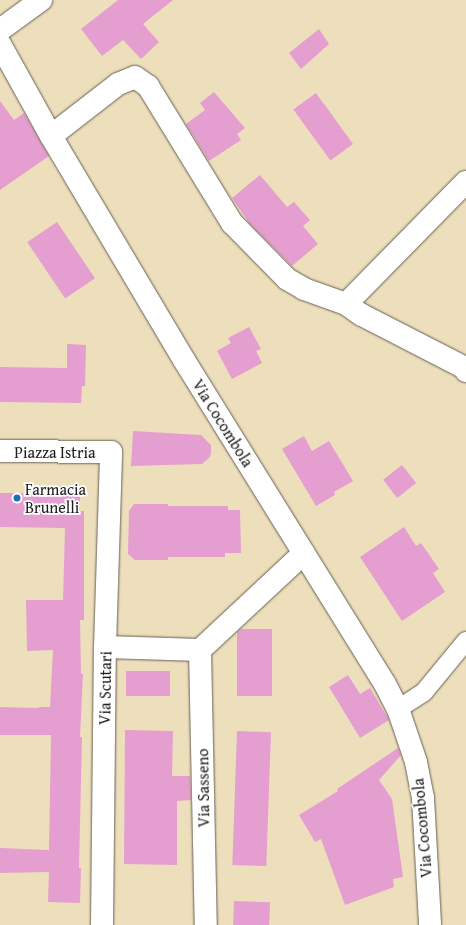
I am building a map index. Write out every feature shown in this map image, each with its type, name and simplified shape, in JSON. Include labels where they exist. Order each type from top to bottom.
[{"type":"street","points":[[0,30],[41,0]]},
{"type":"street","name":"Via Cocombola","points":[[0,44],[51,136],[184,360],[304,553],[398,709],[416,762],[423,798],[430,925]]},
{"type":"street","points":[[51,136],[118,84],[136,77],[148,86],[232,223],[286,279],[304,290],[346,304],[362,315],[463,367],[466,371]]},
{"type":"street","points":[[346,304],[466,182]]},
{"type":"street","name":"Piazza Istria","points":[[0,451],[111,452]]},
{"type":"street","name":"Via Scutari","points":[[102,925],[105,647],[111,452]]},
{"type":"street","points":[[105,647],[200,650],[304,553]]},
{"type":"street","points":[[398,709],[424,692],[466,641]]},
{"type":"street","name":"Via Sasseno","points":[[200,650],[206,925]]},
{"type":"building","points":[[118,0],[173,0],[143,24],[159,42],[141,59],[123,40],[102,56],[81,29]]},
{"type":"building","points":[[319,29],[329,44],[301,69],[289,53]]},
{"type":"building","points":[[214,92],[245,128],[237,134],[241,140],[209,161],[186,124],[205,110],[200,103]]},
{"type":"building","points":[[316,93],[353,144],[330,160],[293,109]]},
{"type":"building","points":[[0,101],[14,120],[24,113],[49,156],[0,190]]},
{"type":"building","points":[[260,175],[287,207],[294,202],[310,220],[303,226],[318,244],[292,266],[250,224],[232,198]]},
{"type":"building","points":[[57,222],[95,278],[65,299],[27,242]]},
{"type":"building","points":[[249,327],[261,349],[256,351],[262,363],[232,379],[217,351],[231,343],[228,338]]},
{"type":"building","points":[[67,344],[86,345],[85,386],[82,386],[81,403],[0,402],[0,367],[67,368]]},
{"type":"building","points":[[133,431],[201,435],[211,445],[211,454],[202,464],[131,466]]},
{"type":"building","points":[[304,436],[312,451],[329,441],[353,481],[334,492],[335,495],[316,506],[282,449]]},
{"type":"building","points":[[402,465],[416,483],[397,498],[383,480]]},
{"type":"building","points":[[0,493],[80,494],[80,511],[84,511],[84,620],[80,620],[81,674],[83,674],[80,737],[82,737],[79,868],[81,868],[80,903],[48,902],[49,872],[0,873],[0,848],[49,850],[51,735],[0,735],[0,707],[50,707],[53,650],[27,651],[26,600],[63,600],[65,528],[0,527]]},
{"type":"building","points":[[134,504],[168,504],[168,506],[228,506],[228,510],[240,510],[241,553],[225,553],[225,557],[168,557],[168,560],[135,560],[128,554],[129,511]]},
{"type":"building","points":[[404,527],[416,546],[421,543],[439,569],[433,573],[445,592],[402,621],[360,557]]},
{"type":"building","points":[[241,629],[272,629],[272,696],[237,696],[237,632]]},
{"type":"building","points":[[126,671],[170,671],[170,696],[126,696]]},
{"type":"building","points":[[348,675],[360,694],[370,688],[389,720],[360,738],[329,687]]},
{"type":"building","points":[[125,730],[173,731],[172,776],[190,776],[191,800],[177,801],[177,865],[124,864]]},
{"type":"building","points":[[237,731],[271,732],[266,866],[232,865]]},
{"type":"building","points":[[398,748],[401,755],[379,780],[392,799],[403,877],[393,879],[394,887],[345,905],[321,839],[315,842],[299,815],[338,791],[337,789]]},
{"type":"building","points":[[234,901],[270,902],[269,925],[233,925]]},
{"type":"place","name":"Farmacia Brunelli","points":[[17,498]]}]
